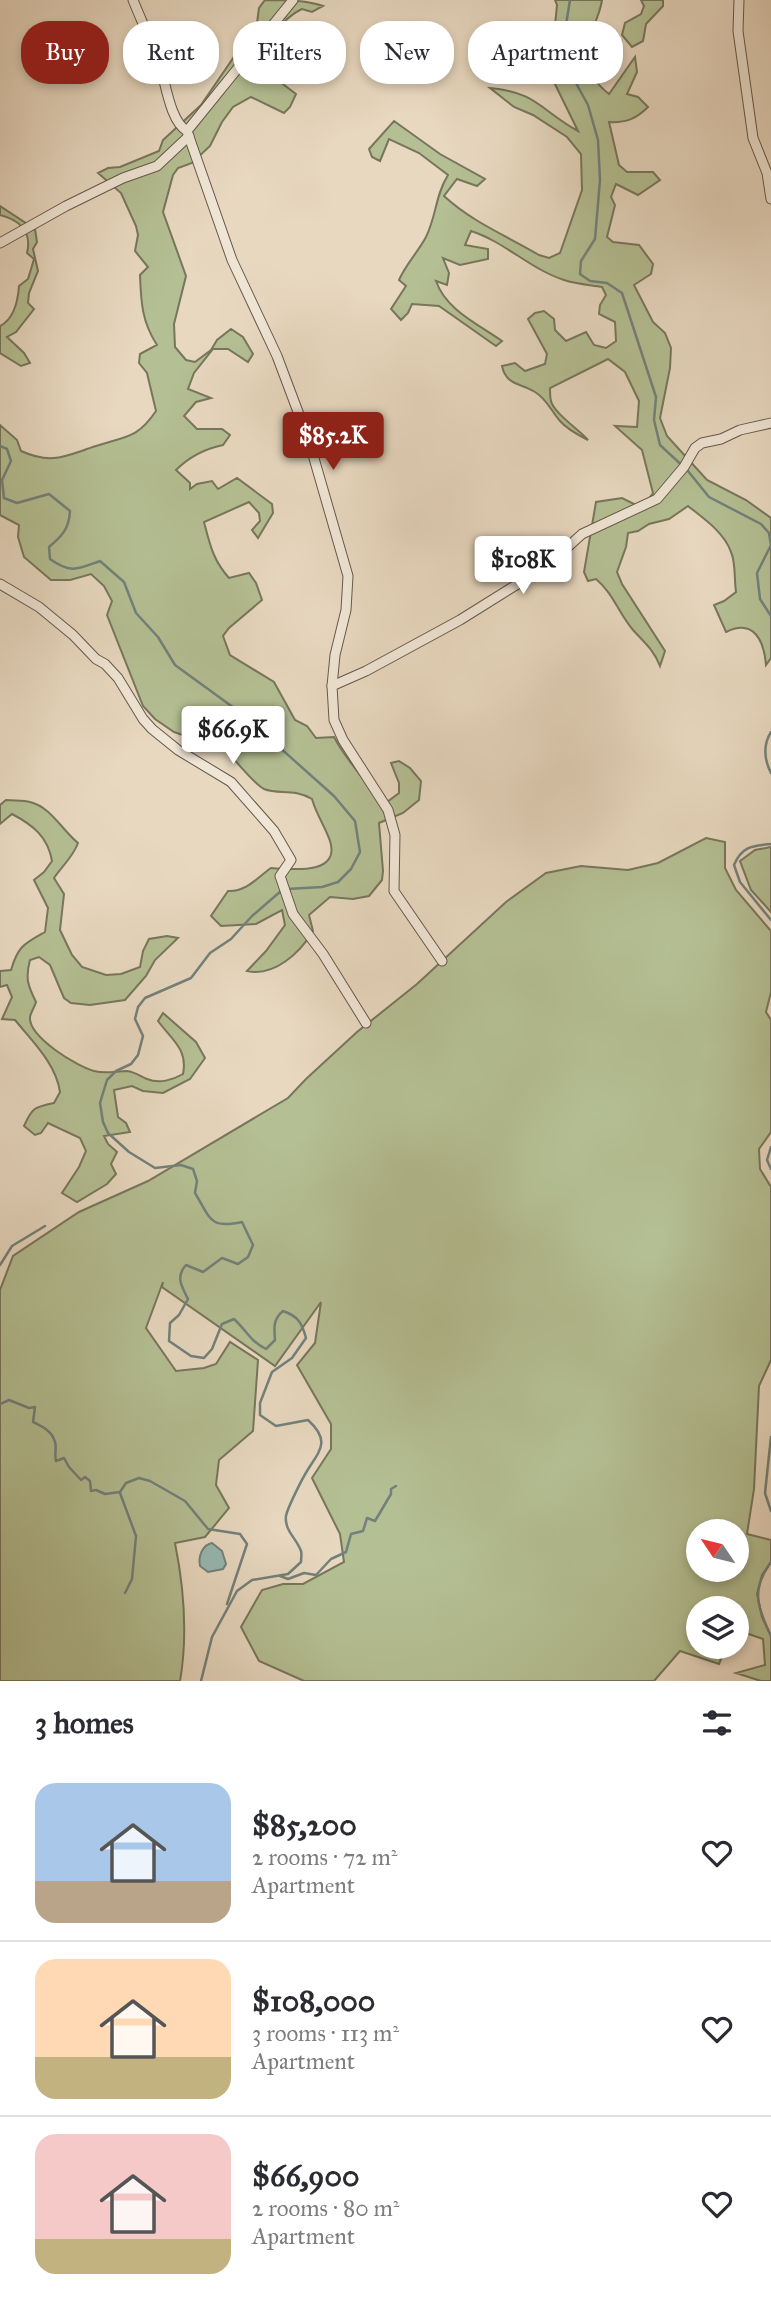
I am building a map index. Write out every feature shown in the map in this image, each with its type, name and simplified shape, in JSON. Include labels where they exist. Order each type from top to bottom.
[{"type":"street","points":[[132,0],[160,68],[170,103],[182,128],[188,133],[232,260],[277,356],[309,441],[348,576],[346,610],[335,655],[332,686],[334,720],[343,740],[388,810],[395,835],[394,891],[442,961]]},
{"type":"street","points":[[0,243],[123,178],[157,166],[188,133],[293,0]]},
{"type":"street","points":[[738,0],[738,31],[753,138],[767,173],[771,199]]},
{"type":"street","points":[[332,686],[366,671],[460,620],[548,565],[582,534],[657,499],[702,443],[771,423]]},
{"type":"street","points":[[0,584],[39,607],[73,635],[96,660],[105,664],[118,678],[152,729],[178,750],[231,782],[274,831],[291,860],[280,876],[293,914],[323,954],[366,1023]]},
{"type":"green space","points":[[265,0],[302,1],[323,6],[312,12],[302,9],[286,21],[257,21],[259,8]]},
{"type":"green space","points":[[555,0],[602,0],[596,21],[555,21]]},
{"type":"green space","points":[[641,0],[663,0],[663,6],[646,24],[643,41],[632,47],[623,36],[625,23],[641,14],[644,6]]},
{"type":"green space","points":[[635,57],[637,72],[627,94],[638,97],[648,107],[630,119],[609,122],[619,165],[627,172],[653,172],[660,180],[638,195],[616,184],[611,197],[615,205],[607,237],[613,242],[639,245],[653,264],[651,274],[634,285],[653,322],[665,333],[671,348],[670,368],[660,418],[667,436],[707,480],[746,500],[771,518],[771,658],[766,665],[763,648],[756,634],[744,628],[726,632],[714,605],[736,592],[733,556],[718,532],[688,506],[669,519],[628,533],[617,572],[665,651],[660,666],[652,651],[628,624],[607,591],[596,579],[588,581],[584,572],[596,502],[622,498],[642,508],[653,493],[642,450],[615,426],[637,427],[639,401],[625,372],[608,359],[550,388],[551,401],[556,410],[588,440],[563,424],[539,395],[510,380],[502,366],[515,363],[525,371],[545,364],[547,354],[528,319],[535,313],[544,311],[554,319],[555,330],[566,341],[586,332],[594,345],[606,348],[616,341],[615,322],[599,314],[600,305],[606,295],[602,287],[552,275],[471,231],[465,245],[488,249],[488,259],[460,265],[443,258],[449,273],[447,285],[436,281],[455,308],[502,341],[496,346],[439,306],[412,304],[401,320],[391,309],[406,286],[399,280],[426,237],[448,175],[419,153],[389,139],[380,161],[372,157],[369,149],[394,121],[440,154],[485,179],[477,186],[457,179],[444,196],[478,221],[549,258],[560,253],[582,190],[581,154],[567,137],[533,115],[514,107],[490,88],[529,98],[578,131],[555,84],[599,84],[609,94],[616,84],[623,84],[623,74]]},
{"type":"green space","points":[[233,58],[233,84],[283,84],[296,94],[284,113],[251,97],[233,107],[210,146],[192,163],[178,168],[173,175],[163,212],[186,276],[174,324],[175,347],[186,360],[195,362],[231,329],[243,337],[253,354],[248,362],[228,349],[213,349],[194,373],[188,389],[211,398],[196,402],[184,416],[197,429],[222,429],[230,435],[223,445],[198,454],[176,470],[190,483],[190,489],[197,484],[212,481],[218,489],[237,478],[272,504],[273,513],[258,538],[252,530],[260,521],[259,513],[249,502],[204,522],[219,565],[229,578],[249,573],[262,600],[223,636],[230,655],[274,682],[295,720],[307,726],[316,738],[334,737],[383,805],[399,793],[399,783],[391,763],[399,761],[410,768],[421,781],[419,800],[403,813],[379,823],[382,880],[369,896],[353,899],[330,897],[309,915],[313,931],[294,955],[276,967],[257,972],[247,971],[285,925],[282,910],[256,924],[221,926],[211,916],[228,891],[246,887],[271,868],[312,868],[328,860],[331,852],[330,841],[312,799],[299,794],[264,789],[246,773],[215,737],[200,741],[174,732],[155,719],[143,706],[107,615],[112,601],[104,586],[91,574],[70,580],[51,580],[24,557],[18,537],[19,525],[0,515],[0,425],[17,440],[21,451],[41,458],[50,458],[76,453],[137,432],[156,411],[147,373],[139,363],[140,354],[157,345],[145,320],[142,303],[140,275],[148,267],[135,251],[138,235],[136,226],[121,193],[98,173],[159,151],[163,140],[201,105],[215,84],[219,84],[219,79]]},
{"type":"green space","points":[[0,206],[35,229],[37,242],[33,249],[38,271],[28,303],[34,309],[16,332],[7,337],[24,353],[30,363],[21,366],[0,353],[0,326],[12,314],[19,286],[28,279],[34,259],[27,253],[28,239],[23,228],[0,215]]},
{"type":"green space","points":[[6,800],[27,801],[44,809],[78,843],[54,878],[64,894],[60,930],[72,955],[82,967],[106,975],[121,974],[140,967],[149,939],[167,936],[178,938],[155,960],[146,976],[125,1000],[90,1005],[71,1003],[64,998],[50,965],[39,957],[30,960],[28,982],[36,1002],[30,1017],[37,1033],[55,1050],[94,1071],[127,1071],[152,1080],[166,1081],[183,1074],[184,1065],[178,1045],[158,1021],[163,1013],[196,1042],[205,1058],[190,1079],[163,1093],[143,1091],[132,1086],[114,1090],[118,1117],[126,1123],[130,1132],[104,1136],[117,1152],[111,1164],[116,1174],[107,1184],[77,1202],[62,1193],[86,1151],[80,1138],[48,1123],[41,1133],[35,1135],[24,1126],[34,1109],[54,1103],[60,1092],[54,1072],[15,1020],[2,1019],[12,997],[7,985],[0,987],[0,971],[11,970],[23,946],[45,932],[48,908],[34,880],[52,861],[43,838],[27,823],[12,814],[0,824],[0,805]]},
{"type":"green space","points":[[706,838],[725,842],[725,868],[736,890],[771,931],[771,992],[766,1012],[771,1020],[771,1132],[759,1149],[760,1169],[771,1187],[771,1360],[759,1386],[754,1489],[749,1521],[749,1519],[686,1519],[686,1582],[749,1582],[749,1534],[771,1540],[771,1562],[762,1575],[757,1594],[762,1617],[771,1636],[771,1681],[761,1681],[736,1673],[765,1665],[763,1639],[749,1634],[749,1596],[686,1596],[686,1653],[680,1651],[654,1681],[304,1681],[259,1661],[241,1627],[262,1590],[283,1584],[303,1584],[344,1562],[340,1534],[312,1478],[331,1449],[331,1424],[297,1365],[315,1343],[321,1302],[275,1366],[162,1287],[163,1282],[146,1328],[176,1371],[216,1364],[230,1342],[258,1360],[253,1431],[219,1460],[216,1485],[229,1508],[205,1537],[175,1543],[184,1612],[180,1681],[0,1681],[0,1290],[13,1256],[79,1212],[148,1181],[288,1098],[357,1032],[417,984],[506,902],[546,873],[581,866],[628,870],[658,863]]},
{"type":"green space","points":[[771,847],[771,912],[751,890],[740,861],[755,850]]},
{"type":"green space","points":[[704,1659],[721,1659],[719,1664]]},
{"type":"water","points":[[212,1543],[222,1551],[226,1564],[223,1569],[208,1572],[200,1566],[200,1559],[203,1549]]},
{"type":"waterway","points":[[570,0],[564,37],[565,63],[588,105],[598,140],[600,180],[595,239],[581,261],[580,274],[590,281],[607,283],[622,293],[656,397],[654,420],[660,445],[688,471],[709,497],[761,524],[769,533],[771,545],[757,573],[760,599],[771,616]]},
{"type":"waterway","points":[[0,446],[7,449],[11,461],[2,480],[4,498],[17,503],[49,494],[70,511],[64,532],[49,547],[50,559],[64,567],[75,569],[100,561],[124,582],[136,613],[158,637],[175,665],[241,713],[334,796],[355,821],[360,852],[351,869],[338,882],[322,887],[287,889]]},
{"type":"waterway","points":[[771,732],[765,752],[771,773]]},
{"type":"waterway","points":[[771,844],[748,848],[740,854],[734,865],[740,882],[771,920]]},
{"type":"waterway","points":[[201,1681],[212,1637],[237,1591],[252,1580],[288,1574],[301,1562],[301,1551],[289,1530],[286,1516],[298,1487],[319,1451],[321,1440],[308,1420],[276,1426],[260,1415],[260,1403],[272,1372],[292,1358],[306,1338],[299,1321],[283,1311],[274,1328],[275,1340],[266,1349],[252,1339],[234,1319],[222,1324],[212,1349],[204,1358],[191,1356],[169,1341],[170,1323],[179,1315],[188,1299],[180,1278],[186,1265],[203,1272],[222,1258],[238,1264],[248,1257],[253,1245],[242,1222],[217,1223],[208,1215],[195,1193],[197,1181],[193,1169],[181,1165],[155,1168],[129,1152],[108,1133],[100,1103],[107,1080],[116,1071],[131,1064],[138,1055],[143,1036],[135,1019],[138,1007],[145,998],[191,978],[210,953],[231,939],[281,891]]},
{"type":"waterway","points":[[771,1147],[767,1160],[771,1169]]},
{"type":"waterway","points":[[0,1265],[12,1246],[45,1226]]},
{"type":"waterway","points":[[0,1404],[9,1400],[29,1408],[35,1407],[33,1422],[52,1435],[56,1444],[56,1461],[64,1458],[81,1480],[85,1477],[90,1481],[91,1491],[105,1494],[120,1492],[126,1483],[139,1478],[150,1481],[185,1501],[208,1529],[240,1534],[247,1544],[227,1604]]},
{"type":"waterway","points":[[771,1437],[765,1493],[771,1511]]},
{"type":"waterway","points":[[280,1576],[288,1579],[304,1573],[316,1575],[331,1559],[346,1552],[351,1534],[363,1531],[367,1518],[375,1521],[391,1494],[391,1489],[396,1486]]},
{"type":"waterway","points":[[120,1493],[136,1536],[132,1579],[125,1593]]},
{"type":"waterway","points":[[771,1562],[761,1581],[758,1598],[771,1636]]}]
